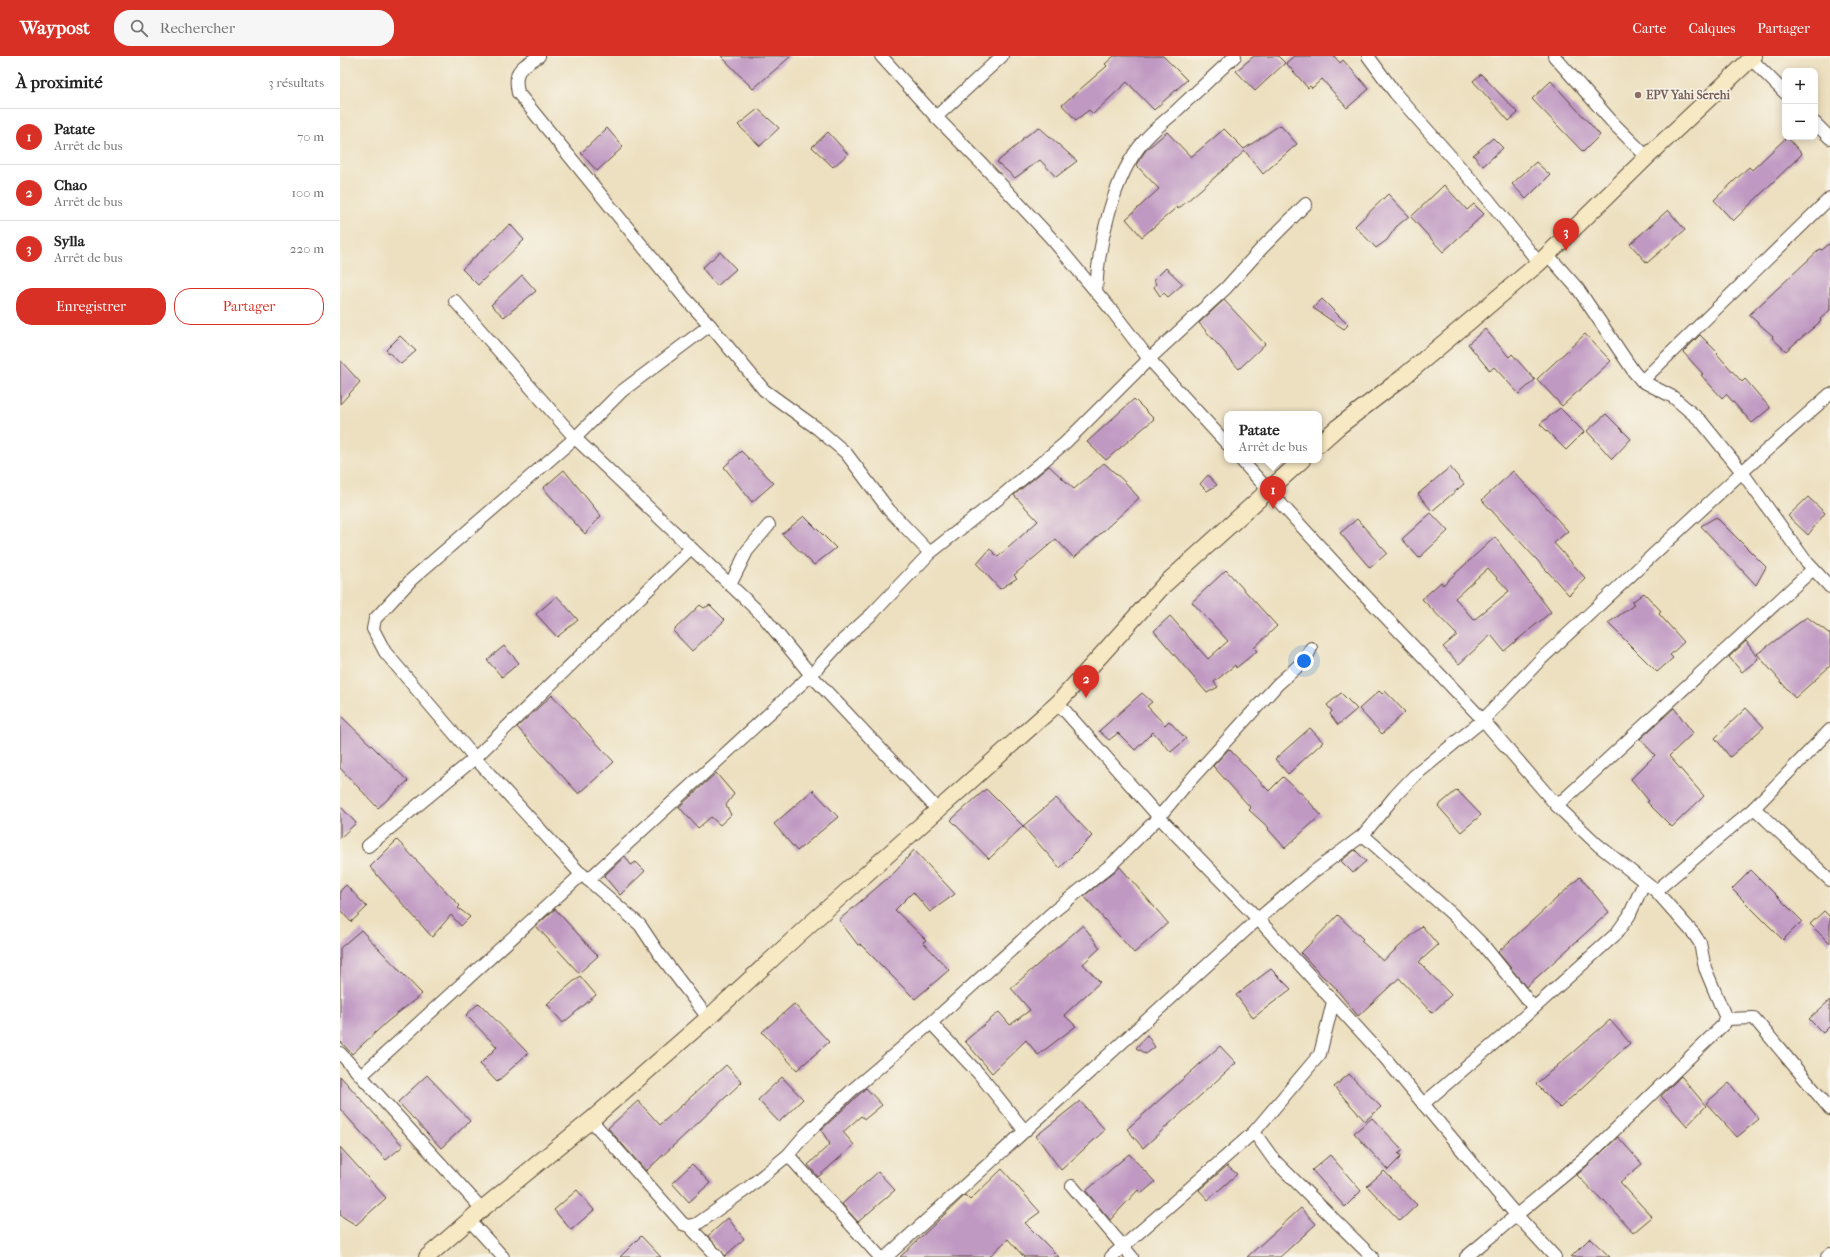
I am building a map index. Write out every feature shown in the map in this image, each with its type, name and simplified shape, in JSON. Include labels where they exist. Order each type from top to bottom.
[{"type":"street","points":[[539,56],[519,70],[515,80],[518,93],[684,297],[710,325],[764,390],[818,429],[846,453],[889,510],[930,553]]},
{"type":"street","points":[[881,56],[936,117],[1051,238],[1149,359],[1224,441]]},
{"type":"street","points":[[936,117],[1002,56]]},
{"type":"street","points":[[1096,292],[1097,262],[1105,229],[1116,194],[1129,161],[1144,140],[1235,56]]},
{"type":"street","points":[[1368,56],[1395,93],[1488,199],[1544,259],[1578,289],[1634,372],[1642,381],[1673,397],[1689,409],[1716,438],[1813,569],[1830,587]]},
{"type":"street","points":[[1554,56],[1614,124],[1647,157]]},
{"type":"street","points":[[1322,441],[1338,427],[1402,378],[1544,259],[1647,157],[1753,57],[1782,90]]},
{"type":"street","points":[[1818,126],[1830,138]]},
{"type":"street","points":[[1642,381],[1830,198]]},
{"type":"street","points":[[362,1075],[810,675],[842,641],[872,614],[930,553],[998,500],[1065,443],[1149,359],[1226,288],[1262,248],[1306,204]]},
{"type":"street","points":[[456,301],[575,438],[763,616],[810,675],[938,810]]},
{"type":"street","points":[[708,1018],[658,952],[640,925],[585,877],[475,758],[385,652],[373,629],[375,619],[412,580],[575,438],[622,391],[710,325]]},
{"type":"street","points":[[886,1257],[1258,919],[1312,873],[1363,835],[1395,796],[1414,776],[1483,720],[1541,659],[1742,472],[1830,394]]},
{"type":"street","points":[[1244,463],[1374,605],[1483,720],[1557,806],[1598,845],[1656,891],[1700,943],[1705,968],[1726,1019],[1725,1023],[1589,1155],[1466,1257]]},
{"type":"street","points":[[427,1257],[482,1209],[591,1120],[708,1018],[808,925],[1058,703],[1164,585],[1299,463]]},
{"type":"street","points":[[730,585],[747,551],[769,525]]},
{"type":"street","points":[[368,846],[475,758],[691,548]]},
{"type":"street","points":[[1557,806],[1813,569]]},
{"type":"street","points":[[591,1120],[682,1224],[689,1226],[697,1224],[748,1188],[788,1155],[805,1135],[846,1095],[931,1023],[1053,912],[1112,864],[1159,817],[1185,786],[1278,684],[1306,659],[1311,648]]},
{"type":"street","points":[[1058,703],[1159,817],[1258,919],[1333,1002],[1555,1257]]},
{"type":"street","points":[[1656,891],[1754,808],[1830,730]]},
{"type":"street","points":[[1754,808],[1830,880]]},
{"type":"street","points":[[1363,835],[1452,914],[1483,945],[1534,1008]]},
{"type":"street","points":[[1422,1104],[1534,1008],[1616,934],[1629,916],[1644,883]]},
{"type":"street","points":[[1111,1257],[1254,1132],[1320,1054],[1333,1002]]},
{"type":"street","points":[[1726,1019],[1754,1018],[1830,1109]]},
{"type":"street","points":[[931,1023],[980,1075],[1024,1130]]},
{"type":"street","points":[[340,1053],[362,1075],[482,1209]]},
{"type":"street","points":[[1254,1132],[1274,1160],[1372,1257]]},
{"type":"street","points":[[788,1155],[880,1257]]},
{"type":"street","points":[[1072,1186],[1132,1257]]},
{"type":"street","points":[[470,1221],[503,1257]]},
{"type":"street","points":[[689,1226],[718,1257]]},
{"type":"street","points":[[1827,1257],[1830,1254]]},
{"type":"building","points":[[721,56],[791,56],[753,89]]},
{"type":"building","points":[[1114,56],[1163,56],[1187,80],[1154,110],[1127,82],[1093,114],[1089,110],[1076,120],[1062,105],[1107,66],[1105,64]]},
{"type":"building","points":[[1254,56],[1278,56],[1285,63],[1255,91],[1236,71]]},
{"type":"building","points":[[1294,56],[1334,56],[1340,63],[1343,60],[1369,89],[1347,108],[1322,79],[1312,88],[1310,86],[1308,88],[1286,63]]},
{"type":"building","points":[[1481,74],[1518,113],[1509,121],[1473,81]]},
{"type":"building","points":[[1551,81],[1600,135],[1583,152],[1532,99]]},
{"type":"building","points":[[758,109],[779,128],[760,146],[738,125]]},
{"type":"building","points":[[1280,125],[1297,144],[1263,174],[1245,151],[1178,209],[1177,207],[1142,237],[1126,219],[1159,189],[1136,165],[1146,150],[1167,132],[1191,157],[1224,129],[1244,149]]},
{"type":"building","points":[[1039,127],[1077,161],[1056,177],[1040,160],[1015,178],[997,162],[1023,140],[1022,139]]},
{"type":"building","points":[[607,128],[623,147],[597,171],[581,153]]},
{"type":"building","points":[[828,132],[848,154],[833,167],[812,147]]},
{"type":"building","points":[[1493,138],[1503,148],[1483,166],[1473,155]]},
{"type":"building","points":[[1784,140],[1790,140],[1802,154],[1733,221],[1714,200],[1749,167],[1752,170]]},
{"type":"building","points":[[1536,162],[1550,175],[1526,199],[1512,184]]},
{"type":"building","points":[[1444,185],[1467,210],[1474,204],[1484,214],[1443,252],[1411,217]]},
{"type":"building","points":[[1388,194],[1409,216],[1396,227],[1387,240],[1376,248],[1355,226]]},
{"type":"building","points":[[1668,210],[1685,230],[1647,263],[1630,244]]},
{"type":"building","points":[[510,224],[524,240],[478,285],[462,269]]},
{"type":"building","points":[[1830,243],[1830,310],[1820,319],[1821,321],[1786,351],[1772,338],[1773,336],[1749,315],[1820,249],[1822,250]]},
{"type":"building","points":[[720,252],[736,269],[717,286],[702,268]]},
{"type":"building","points":[[1166,268],[1183,284],[1168,297],[1164,293],[1160,296],[1154,287],[1156,284],[1154,280]]},
{"type":"building","points":[[522,275],[536,291],[504,317],[491,305]]},
{"type":"building","points":[[1322,299],[1348,325],[1344,329],[1313,308]]},
{"type":"building","points":[[1224,300],[1265,344],[1239,369],[1199,323]]},
{"type":"building","points":[[1485,329],[1509,357],[1512,354],[1535,380],[1519,394],[1494,367],[1490,371],[1468,344]]},
{"type":"building","points":[[1585,334],[1611,361],[1562,406],[1537,379]]},
{"type":"building","points":[[1700,335],[1718,353],[1717,354],[1742,382],[1745,379],[1770,408],[1752,423],[1726,394],[1722,398],[1683,352]]},
{"type":"building","points":[[400,336],[416,351],[401,364],[386,350]]},
{"type":"building","points":[[340,360],[360,382],[340,404]]},
{"type":"building","points":[[1134,399],[1154,419],[1106,460],[1087,442]]},
{"type":"building","points":[[1560,408],[1584,432],[1566,450],[1540,424]]},
{"type":"building","points":[[1606,414],[1631,439],[1612,459],[1587,431]]},
{"type":"building","points":[[741,451],[774,483],[752,502],[724,467]]},
{"type":"building","points":[[1104,463],[1125,482],[1139,498],[1074,558],[1056,539],[1014,575],[1017,578],[1000,589],[977,564],[990,549],[998,557],[1038,521],[1014,495],[1049,466],[1074,489]]},
{"type":"building","points":[[1450,467],[1464,484],[1432,511],[1418,494]]},
{"type":"building","points":[[564,470],[601,516],[585,534],[543,488]]},
{"type":"building","points":[[1513,471],[1568,531],[1554,543],[1586,579],[1569,595],[1482,500]]},
{"type":"building","points":[[1208,475],[1217,485],[1207,491],[1200,484]]},
{"type":"building","points":[[1808,497],[1825,513],[1808,535],[1788,516]]},
{"type":"building","points":[[1431,513],[1448,531],[1419,558],[1402,539]]},
{"type":"building","points":[[804,516],[836,548],[814,565],[782,534]]},
{"type":"building","points":[[1716,517],[1766,567],[1756,585],[1701,526]]},
{"type":"building","points":[[1357,519],[1387,553],[1370,568],[1340,533]]},
{"type":"building","points":[[1495,537],[1551,612],[1504,651],[1491,635],[1459,664],[1443,647],[1457,635],[1422,599],[1441,582],[1443,585]],"holes":[[[1488,568],[1509,591],[1474,620],[1455,598]]]},
{"type":"building","points":[[1226,570],[1277,626],[1254,648],[1257,651],[1236,668],[1235,665],[1214,682],[1218,687],[1207,693],[1154,631],[1170,616],[1208,659],[1228,641],[1192,602]]},
{"type":"building","points":[[1644,593],[1661,611],[1659,614],[1684,642],[1670,655],[1673,658],[1657,672],[1608,623],[1634,605],[1632,602]]},
{"type":"building","points":[[557,596],[578,620],[557,637],[536,614]]},
{"type":"building","points":[[700,605],[704,608],[710,605],[725,620],[692,651],[673,631]]},
{"type":"building","points":[[1807,617],[1830,634],[1830,666],[1795,698],[1757,654]]},
{"type":"building","points":[[1746,641],[1758,659],[1742,672],[1729,657]]},
{"type":"building","points":[[504,646],[519,663],[502,677],[487,660]]},
{"type":"building","points":[[1379,691],[1382,694],[1385,691],[1405,712],[1382,734],[1359,709]]},
{"type":"building","points":[[1142,693],[1152,702],[1147,706],[1165,725],[1169,721],[1186,739],[1171,752],[1153,732],[1135,750],[1118,733],[1109,740],[1099,731]]},
{"type":"building","points":[[1341,693],[1357,709],[1338,725],[1330,714],[1332,711],[1327,705]]},
{"type":"building","points":[[552,695],[614,762],[579,794],[517,727]]},
{"type":"building","points":[[1674,708],[1693,733],[1669,756],[1704,796],[1672,827],[1647,802],[1649,801],[1631,779],[1655,755],[1640,739]]},
{"type":"building","points":[[1746,708],[1764,727],[1730,757],[1715,738]]},
{"type":"building","points":[[340,715],[408,781],[378,808],[340,768]]},
{"type":"building","points":[[1310,728],[1323,742],[1288,774],[1275,759]]},
{"type":"building","points":[[1229,749],[1269,791],[1283,777],[1302,794],[1321,815],[1285,848],[1268,829],[1269,828],[1249,810],[1251,808],[1213,766]]},
{"type":"building","points":[[716,773],[734,794],[726,805],[731,815],[720,825],[711,817],[698,828],[679,807]]},
{"type":"building","points":[[986,789],[1023,826],[989,859],[951,820]]},
{"type":"building","points":[[813,790],[838,817],[797,851],[774,824]]},
{"type":"building","points":[[1457,790],[1481,815],[1461,832],[1438,806]]},
{"type":"building","points":[[1056,798],[1092,836],[1060,868],[1023,826]]},
{"type":"building","points":[[340,806],[356,823],[340,838]]},
{"type":"building","points":[[397,840],[460,906],[458,908],[470,917],[461,926],[451,915],[432,937],[370,867]]},
{"type":"building","points":[[914,850],[955,894],[930,912],[913,892],[895,910],[926,940],[923,942],[949,970],[915,999],[860,944],[858,945],[839,920],[896,871]]},
{"type":"building","points":[[1355,850],[1366,861],[1353,873],[1341,861]]},
{"type":"building","points":[[625,856],[631,865],[636,862],[645,871],[620,895],[604,876]]},
{"type":"building","points":[[1120,867],[1168,923],[1134,953],[1084,896]]},
{"type":"building","points":[[1751,870],[1802,921],[1783,940],[1732,889]]},
{"type":"building","points":[[1580,877],[1609,912],[1526,987],[1498,952]]},
{"type":"building","points":[[346,885],[367,907],[351,922],[340,910],[340,891]]},
{"type":"building","points":[[555,909],[598,956],[579,973],[536,926]]},
{"type":"building","points":[[1824,911],[1830,917],[1830,944],[1810,924]]},
{"type":"building","points":[[1338,915],[1363,939],[1361,941],[1383,961],[1422,926],[1438,945],[1419,962],[1451,995],[1432,1013],[1399,978],[1358,1016],[1332,984],[1323,977],[1301,953]]},
{"type":"building","points":[[1083,925],[1100,948],[1083,964],[1100,982],[1064,1015],[1076,1026],[1038,1055],[1026,1040],[992,1073],[965,1041],[999,1012],[1010,1025],[1030,1010],[1011,988]]},
{"type":"building","points":[[361,930],[422,994],[388,1021],[352,1054],[340,1041],[340,948]]},
{"type":"building","points":[[1271,969],[1291,989],[1253,1018],[1236,995]]},
{"type":"building","points":[[580,976],[596,995],[563,1023],[547,1004]]},
{"type":"building","points":[[1830,1000],[1830,1026],[1823,1033],[1809,1019]]},
{"type":"building","points":[[479,1003],[528,1053],[497,1082],[480,1064],[497,1047],[466,1015]]},
{"type":"building","points":[[794,1004],[829,1042],[797,1070],[762,1032]]},
{"type":"building","points":[[1610,1020],[1630,1043],[1560,1108],[1536,1084]]},
{"type":"building","points":[[1147,1035],[1155,1047],[1146,1054],[1136,1048]]},
{"type":"building","points":[[1220,1046],[1236,1063],[1143,1148],[1127,1129]]},
{"type":"building","points":[[726,1065],[742,1082],[646,1171],[608,1128],[638,1101],[660,1125]]},
{"type":"building","points":[[1349,1074],[1381,1107],[1365,1121],[1334,1087]]},
{"type":"building","points":[[427,1075],[470,1121],[441,1148],[398,1102]]},
{"type":"building","points":[[340,1076],[403,1146],[386,1160],[340,1109]]},
{"type":"building","points":[[1681,1076],[1706,1106],[1687,1126],[1661,1096]]},
{"type":"building","points":[[782,1077],[803,1099],[779,1122],[758,1100]]},
{"type":"building","points":[[1729,1083],[1759,1119],[1737,1137],[1706,1103]]},
{"type":"building","points":[[866,1088],[882,1105],[865,1119],[861,1116],[843,1132],[854,1145],[818,1177],[808,1165],[830,1144],[821,1130]]},
{"type":"building","points":[[1080,1101],[1105,1130],[1061,1170],[1036,1136]]},
{"type":"building","points":[[1372,1118],[1403,1150],[1398,1154],[1402,1156],[1388,1170],[1354,1133]]},
{"type":"building","points":[[1618,1137],[1642,1164],[1620,1182],[1652,1217],[1633,1233],[1604,1200],[1602,1201],[1577,1175]]},
{"type":"building","points":[[340,1147],[386,1198],[356,1225],[340,1215]]},
{"type":"building","points":[[1129,1154],[1155,1182],[1141,1194],[1138,1190],[1110,1220],[1086,1191]]},
{"type":"building","points":[[1330,1155],[1361,1191],[1345,1207],[1312,1170]]},
{"type":"building","points":[[692,1164],[710,1183],[689,1202],[672,1183]]},
{"type":"building","points":[[1227,1166],[1237,1174],[1208,1200],[1199,1190]]},
{"type":"building","points":[[1002,1169],[1040,1212],[1025,1223],[1059,1257],[1024,1257],[1008,1239],[989,1257],[900,1257],[965,1195],[970,1200]]},
{"type":"building","points":[[1384,1171],[1417,1205],[1400,1221],[1367,1186]]},
{"type":"building","points":[[878,1172],[895,1190],[858,1222],[842,1204]]},
{"type":"building","points":[[577,1190],[594,1210],[571,1230],[554,1210]]},
{"type":"building","points":[[1301,1208],[1316,1224],[1280,1257],[1247,1257]]},
{"type":"building","points":[[728,1218],[744,1239],[725,1256],[708,1236]]},
{"type":"building","points":[[641,1236],[661,1257],[620,1257]]},
{"type":"building","points":[[1590,1238],[1610,1257],[1571,1257]]},
{"type":"place","name":"EPV Yahi Serehi","points":[[1638,95]]},
{"type":"place","name":"Sylla","points":[[1566,251]]},
{"type":"place","name":"Patate","points":[[1273,509]]},
{"type":"place","name":"Chao","points":[[1086,698]]}]
